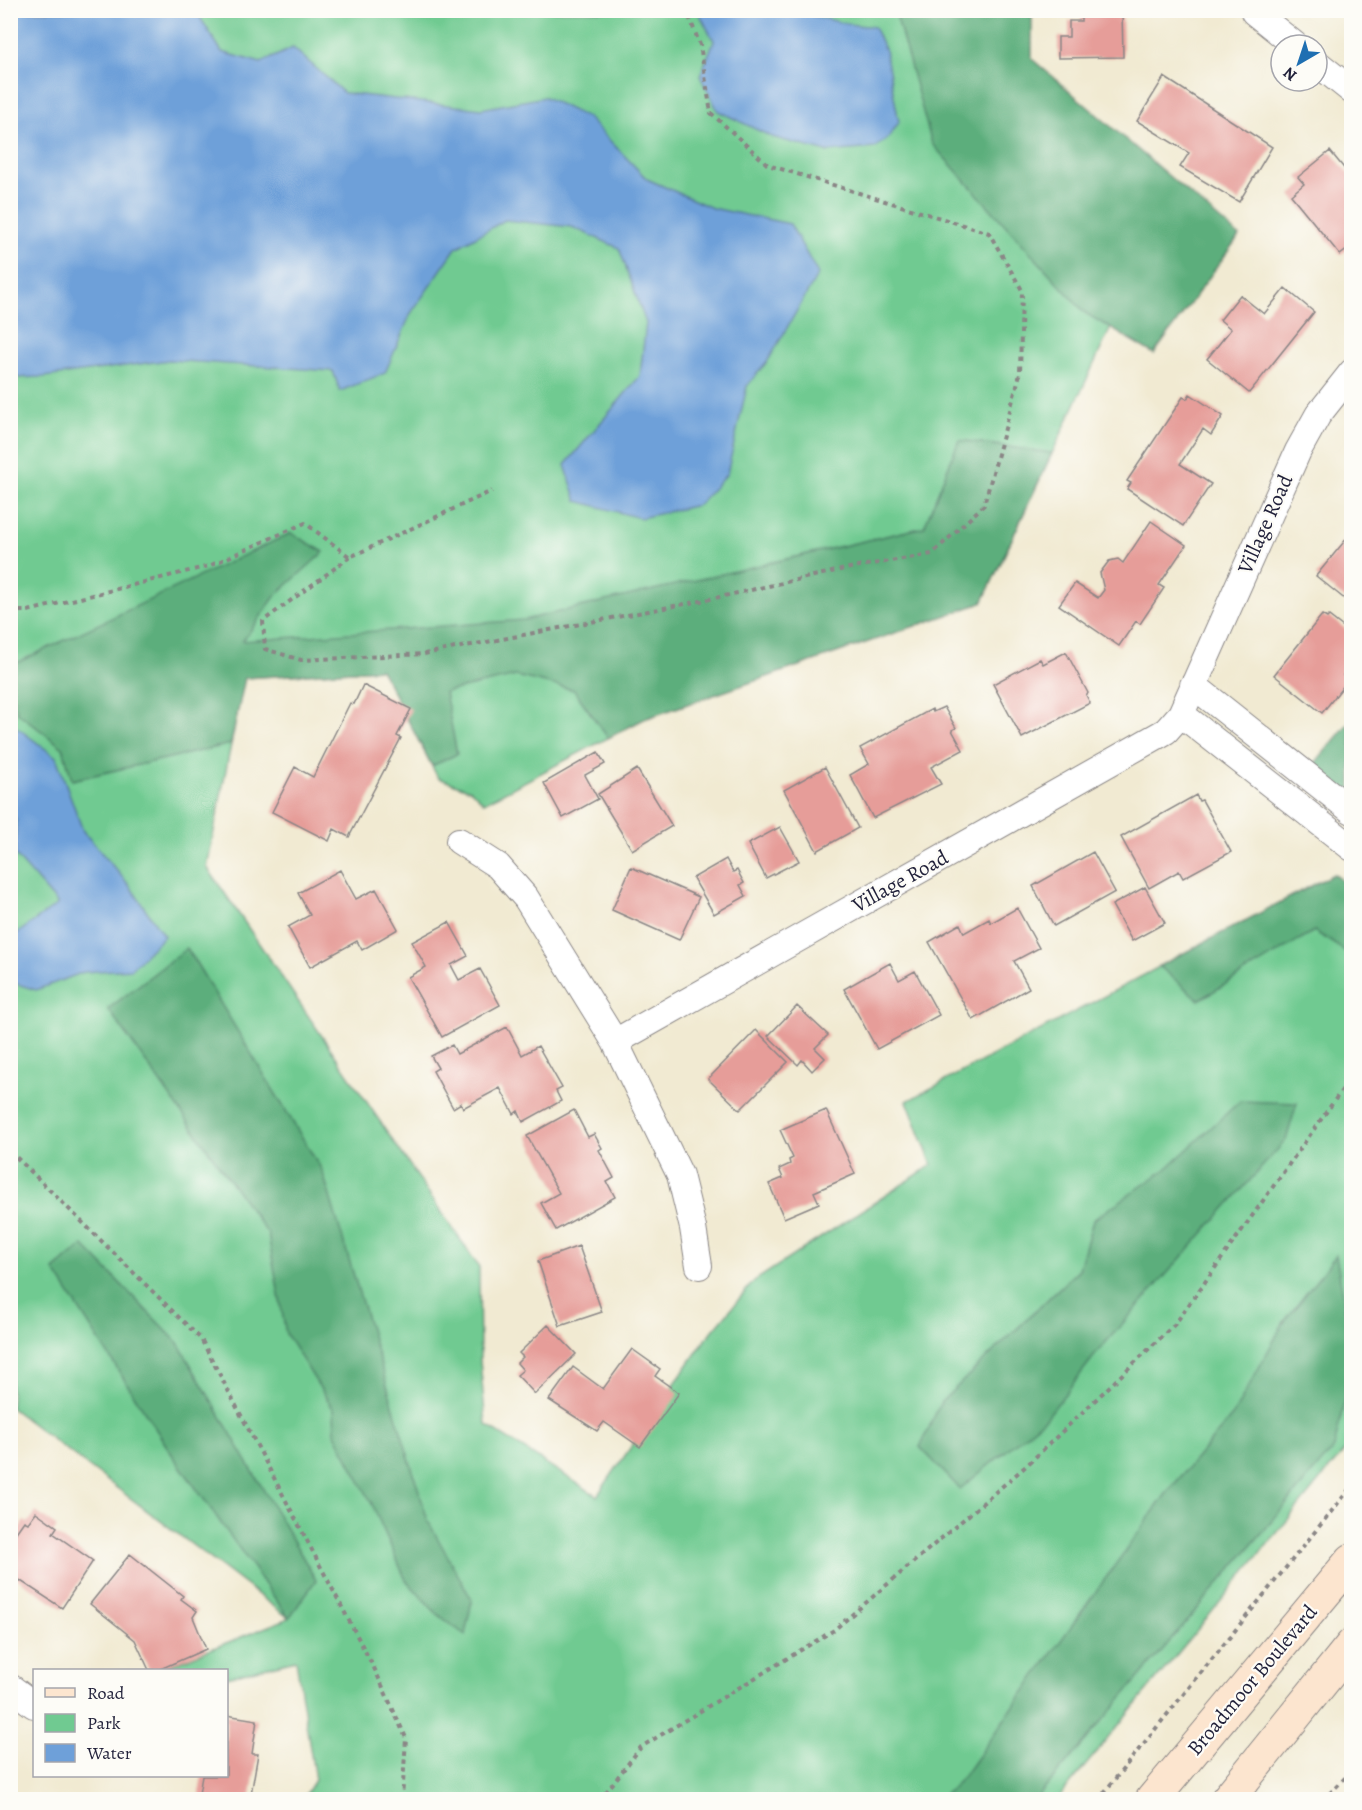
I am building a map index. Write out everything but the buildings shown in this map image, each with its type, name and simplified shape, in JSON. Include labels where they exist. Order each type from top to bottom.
[{"type":"main road","name":"Broadmoor Boulevard","points":[[1152,1800],[1352,1560]]},
{"type":"main road","points":[[1227,1800],[1352,1645]]},
{"type":"street","points":[[1254,12],[1280,33]]},
{"type":"street","points":[[1329,73],[1352,91]]},
{"type":"street","name":"Village Road","points":[[615,1041],[1166,730],[1181,714],[1298,451],[1318,414],[1352,372]]},
{"type":"street","points":[[1193,685],[1352,811]]},
{"type":"street","points":[[1181,714],[1352,848]]},
{"type":"street","points":[[459,841],[498,866],[526,898],[615,1041],[680,1175],[693,1228],[699,1266]]},
{"type":"street","points":[[10,1687],[33,1704]]},
{"type":"path","points":[[492,491],[350,557],[263,621],[265,649],[301,660],[424,654],[706,600],[854,567],[932,554],[984,505],[1020,374],[1022,290],[989,233],[768,165],[711,113],[700,45],[688,14],[678,10]]},
{"type":"path","points":[[10,611],[28,611],[209,566],[305,523],[350,557]]},
{"type":"path","points":[[600,1800],[641,1747],[834,1630],[1026,1466],[1159,1340],[1175,1324],[1352,1076]]},
{"type":"path","points":[[10,1151],[201,1339],[375,1670],[406,1738],[402,1800]]},
{"type":"path","points":[[1098,1800],[1352,1486]]},
{"type":"path","points":[[1323,1800],[1352,1771]]},
{"type":"green space","points":[[10,11],[1011,11],[1013,62],[1174,193],[982,603],[644,719],[484,803],[471,790],[438,778],[381,669],[244,678],[207,867],[479,1267],[480,1360],[486,1425],[597,1496],[705,1340],[754,1281],[932,1165],[907,1101],[1334,874],[1351,888],[1351,1443],[1058,1799],[303,1799],[315,1780],[296,1660],[228,1677],[228,1669],[161,1669],[289,1618],[11,1408]]},
{"type":"green space","points":[[895,11],[1032,11],[1032,59],[1239,236],[1154,354],[1085,313],[932,144]]},
{"type":"green space","points":[[959,440],[1052,453],[982,603],[644,719],[608,738],[574,690],[516,676],[445,692],[457,754],[432,766],[381,669],[245,678],[231,744],[72,780],[63,748],[17,712],[11,687],[10,666],[291,533],[324,552],[276,595],[243,641],[524,620],[924,527]]},
{"type":"green space","points":[[1351,720],[1351,802],[1310,769]]},
{"type":"green space","points":[[1334,874],[1351,888],[1351,955],[1314,931],[1199,1000],[1159,966]]},
{"type":"green space","points":[[187,948],[322,1170],[428,1521],[472,1600],[465,1635],[436,1613],[406,1580],[371,1502],[335,1434],[334,1410],[286,1334],[268,1234],[108,1009]]},
{"type":"green space","points":[[1240,1101],[1297,1103],[1286,1140],[1099,1350],[1047,1417],[960,1489],[920,1447],[941,1402],[1079,1269],[1093,1220],[1166,1169]]},
{"type":"green space","points":[[83,1245],[178,1343],[316,1580],[289,1618],[173,1456],[54,1270]]},
{"type":"green space","points":[[1336,1255],[1351,1343],[1352,1366],[1334,1448],[1036,1799],[940,1799],[963,1777],[1166,1494],[1233,1415],[1284,1322]]},
{"type":"water","points":[[19,11],[196,11],[222,52],[261,63],[293,48],[344,93],[481,109],[545,97],[588,118],[647,179],[712,208],[790,224],[818,274],[769,359],[747,386],[727,474],[698,505],[640,518],[577,501],[565,465],[640,376],[646,323],[619,248],[572,227],[505,220],[456,248],[411,313],[385,373],[340,391],[333,371],[169,360],[44,377],[11,378],[10,26]]},
{"type":"water","points":[[698,11],[795,11],[847,24],[874,27],[885,50],[899,122],[889,137],[875,148],[827,152],[772,137],[718,111],[700,76],[714,41]]},
{"type":"water","points":[[11,723],[56,757],[83,831],[129,885],[164,936],[131,969],[84,972],[36,990],[11,982],[11,938],[58,904],[15,855],[16,819],[10,811]]}]
